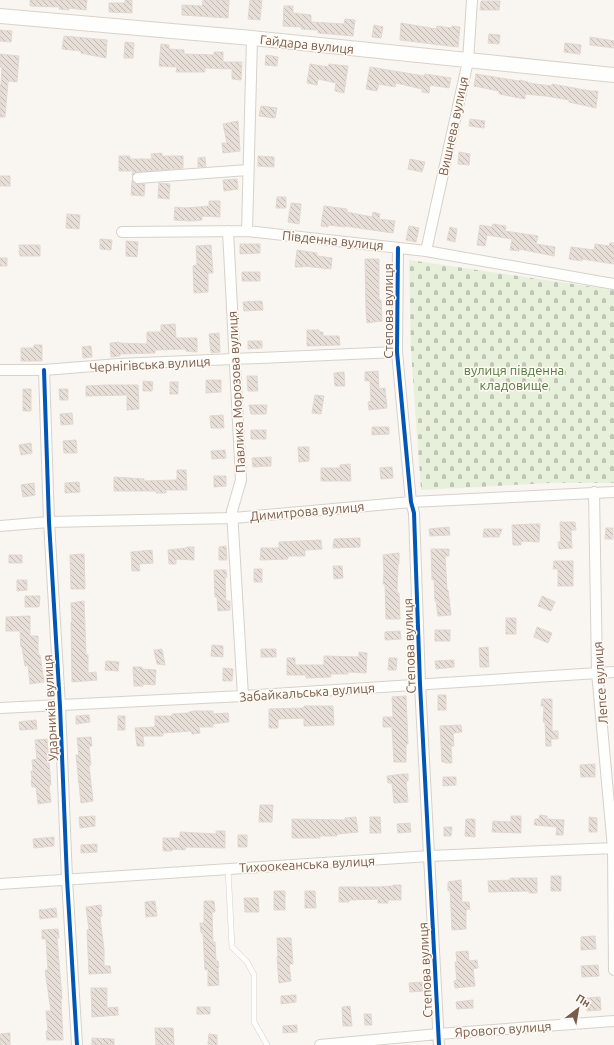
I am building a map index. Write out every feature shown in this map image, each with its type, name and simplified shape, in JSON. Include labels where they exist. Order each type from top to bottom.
[{"type":"street","name":"Вишнева вулиця","points":[[426,251],[468,61],[472,0]]},
{"type":"street","name":"Гайдара вулиця","points":[[0,16],[252,38],[614,75]]},
{"type":"street","points":[[247,231],[252,38]]},
{"type":"street","points":[[138,178],[248,170]]},
{"type":"street","name":"Павлика Морозова вулиця","points":[[228,231],[241,480],[232,511],[243,696]]},
{"type":"street","name":"Південна вулиця","points":[[122,232],[247,231],[426,251],[614,284]]},
{"type":"street","name":"Степова вулиця","points":[[398,248],[397,352],[411,502],[414,513],[420,684],[439,1045]]},
{"type":"street","name":"Чернігівська вулиця","points":[[0,370],[44,370],[119,364],[397,352]]},
{"type":"street","name":"Ударників вулиця","points":[[44,370],[49,522],[77,1045]]},
{"type":"street","name":"Лепсе вулиця","points":[[594,492],[597,672],[614,848],[614,970]]},
{"type":"street","name":"Димитрова вулиця","points":[[0,526],[49,522],[233,518],[411,502],[614,492]]},
{"type":"street","name":"Забайкальська вулиця","points":[[0,708],[243,696],[614,672]]},
{"type":"street","name":"Тихоокеанська вулиця","points":[[0,884],[430,856],[614,848]]},
{"type":"street","name":"Ярового вулиця","points":[[320,1045],[438,1034],[614,1022]]},
{"type":"lane","points":[[228,868],[232,947],[247,962],[254,975],[254,1022],[267,1045]]},
{"type":"green space","name":"вулиця південна кладовище","points":[[409,260],[614,290],[614,483],[550,483],[421,490],[411,351]]},
{"type":"building","points":[[30,0],[87,0],[86,10],[69,8],[69,10],[59,9],[60,7],[30,6]]},
{"type":"building","points":[[125,0],[132,0],[132,13],[109,12],[109,3],[125,3]]},
{"type":"building","points":[[203,0],[229,0],[228,18],[182,15],[182,5],[202,6]]},
{"type":"building","points":[[250,0],[262,0],[260,20],[248,19]]},
{"type":"building","points":[[481,1],[500,1],[499,10],[480,10]]},
{"type":"building","points":[[284,6],[293,6],[293,13],[311,15],[311,22],[344,24],[345,19],[355,20],[353,36],[318,33],[318,30],[283,26]]},
{"type":"building","points":[[401,23],[436,29],[437,26],[452,28],[452,26],[460,27],[458,47],[400,40]]},
{"type":"building","points":[[374,25],[383,27],[381,38],[372,37]]},
{"type":"building","points":[[0,30],[12,31],[11,42],[0,41]]},
{"type":"building","points":[[489,34],[500,35],[499,44],[488,43]]},
{"type":"building","points":[[64,36],[107,40],[106,58],[81,53],[81,51],[62,49]]},
{"type":"building","points":[[590,37],[614,41],[614,48],[590,45]]},
{"type":"building","points":[[125,42],[134,43],[133,58],[124,58]]},
{"type":"building","points":[[565,43],[581,45],[580,54],[564,52]]},
{"type":"building","points":[[161,44],[169,45],[169,49],[184,50],[184,54],[214,55],[214,52],[223,52],[223,62],[242,62],[241,80],[232,79],[232,69],[205,68],[205,72],[176,72],[177,67],[159,66]]},
{"type":"building","points":[[0,54],[19,56],[17,82],[8,81],[5,117],[0,117],[0,85],[2,67],[0,67]]},
{"type":"building","points":[[266,55],[278,57],[277,66],[265,65]]},
{"type":"building","points":[[310,64],[328,67],[329,64],[348,66],[344,93],[335,91],[336,83],[318,79],[317,85],[307,83]]},
{"type":"building","points":[[370,67],[424,76],[425,74],[451,78],[449,88],[430,85],[429,93],[422,92],[422,89],[396,83],[395,87],[379,84],[377,91],[366,89]]},
{"type":"building","points":[[476,74],[520,80],[528,83],[552,86],[552,84],[590,91],[598,91],[596,108],[569,102],[569,100],[546,96],[525,94],[525,99],[499,94],[499,91],[474,86]]},
{"type":"building","points":[[261,106],[277,108],[275,118],[259,116]]},
{"type":"building","points":[[470,119],[485,121],[484,128],[469,126]]},
{"type":"building","points":[[238,121],[240,151],[223,153],[222,143],[227,143],[223,124]]},
{"type":"building","points":[[459,152],[470,154],[469,165],[458,164]]},
{"type":"building","points":[[162,153],[162,156],[183,156],[183,168],[138,172],[132,175],[133,171],[119,171],[119,156],[130,156],[130,159],[152,159],[151,154]]},
{"type":"building","points":[[258,156],[274,157],[274,167],[258,166]]},
{"type":"building","points":[[205,157],[206,167],[198,167],[198,158]]},
{"type":"building","points":[[410,159],[425,162],[422,172],[408,169]]},
{"type":"building","points":[[0,176],[10,176],[10,186],[0,186]]},
{"type":"building","points":[[237,179],[238,189],[224,191],[223,180]]},
{"type":"building","points":[[132,180],[136,184],[145,184],[144,196],[131,195]]},
{"type":"building","points":[[159,183],[170,184],[169,199],[158,198]]},
{"type":"building","points":[[277,197],[286,197],[286,208],[276,208]]},
{"type":"building","points":[[209,201],[220,201],[220,217],[202,216],[202,220],[193,221],[174,220],[175,207],[186,208],[209,206]]},
{"type":"building","points":[[291,203],[301,204],[299,224],[288,222]]},
{"type":"building","points":[[324,206],[347,209],[347,212],[372,217],[373,212],[380,214],[379,219],[395,221],[393,233],[345,226],[321,226]]},
{"type":"building","points":[[67,214],[80,215],[79,229],[66,228]]},
{"type":"building","points":[[493,224],[506,226],[505,231],[538,236],[536,244],[555,247],[554,256],[519,249],[519,251],[510,250],[512,239],[487,235],[485,246],[477,245],[480,225],[492,227]]},
{"type":"building","points":[[409,226],[419,228],[416,242],[406,240]]},
{"type":"building","points":[[450,227],[457,229],[455,242],[447,240]]},
{"type":"building","points":[[100,239],[112,240],[111,250],[100,249]]},
{"type":"building","points":[[126,241],[138,242],[137,257],[126,256]]},
{"type":"building","points":[[610,243],[614,243],[614,264],[582,259],[582,261],[569,259],[571,247],[594,250],[595,244],[609,246]]},
{"type":"building","points":[[240,244],[260,244],[260,253],[240,254]]},
{"type":"building","points":[[19,245],[40,245],[40,256],[20,256]]},
{"type":"building","points":[[211,245],[213,273],[208,273],[208,292],[194,293],[193,266],[197,265],[196,246]]},
{"type":"building","points":[[297,250],[317,253],[317,256],[332,258],[331,269],[303,266],[295,267]]},
{"type":"building","points":[[0,258],[7,258],[7,266],[0,266]]},
{"type":"building","points":[[365,259],[379,259],[379,300],[381,300],[382,321],[367,323]]},
{"type":"building","points":[[242,272],[260,272],[260,281],[242,281]]},
{"type":"building","points":[[262,301],[263,310],[244,311],[243,302]]},
{"type":"building","points":[[175,324],[176,338],[197,338],[197,352],[186,351],[186,349],[155,350],[155,353],[120,354],[120,356],[111,357],[110,343],[119,342],[147,344],[147,332],[161,332],[161,325]]},
{"type":"building","points":[[307,330],[319,330],[319,332],[323,332],[323,336],[339,336],[340,345],[307,346]]},
{"type":"building","points":[[219,333],[220,352],[211,353],[209,334]]},
{"type":"building","points":[[248,341],[262,341],[262,348],[248,349]]},
{"type":"building","points":[[34,345],[42,345],[42,361],[21,361],[21,348],[34,348]]},
{"type":"building","points":[[91,346],[92,357],[83,358],[82,347]]},
{"type":"building","points":[[378,371],[379,389],[385,388],[387,408],[369,410],[368,402],[371,401],[370,381],[365,381],[365,372]]},
{"type":"building","points":[[344,372],[345,386],[335,386],[334,373]]},
{"type":"building","points":[[247,376],[257,376],[258,391],[248,391]]},
{"type":"building","points":[[206,380],[221,380],[221,392],[206,393]]},
{"type":"building","points":[[143,381],[153,382],[152,391],[143,391]]},
{"type":"building","points":[[170,382],[178,382],[178,394],[170,394]]},
{"type":"building","points":[[138,385],[139,409],[127,410],[127,395],[86,396],[86,386]]},
{"type":"building","points":[[23,389],[31,389],[31,411],[23,411]]},
{"type":"building","points":[[59,389],[68,389],[68,400],[60,400]]},
{"type":"building","points":[[315,395],[324,396],[321,414],[312,413]]},
{"type":"building","points":[[249,405],[267,405],[266,414],[251,414]]},
{"type":"building","points":[[72,413],[73,424],[61,425],[60,414]]},
{"type":"building","points":[[223,415],[224,428],[211,428],[210,416]]},
{"type":"building","points":[[372,427],[389,427],[389,434],[372,435]]},
{"type":"building","points":[[251,430],[266,430],[266,439],[251,439]]},
{"type":"building","points":[[76,440],[77,453],[64,453],[63,441]]},
{"type":"building","points":[[31,443],[32,453],[21,455],[19,445]]},
{"type":"building","points":[[298,447],[309,447],[309,461],[299,462]]},
{"type":"building","points":[[225,450],[226,458],[212,459],[211,451]]},
{"type":"building","points":[[271,457],[271,466],[253,467],[252,458]]},
{"type":"building","points":[[350,464],[351,481],[321,481],[321,468],[340,468],[340,465]]},
{"type":"building","points":[[392,467],[393,478],[381,479],[380,468]]},
{"type":"building","points":[[177,470],[186,470],[187,490],[166,490],[166,493],[156,493],[156,491],[114,491],[114,477],[144,479],[144,481],[177,480]]},
{"type":"building","points":[[214,476],[226,476],[226,486],[214,487]]},
{"type":"building","points":[[79,482],[80,492],[65,493],[65,483]]},
{"type":"building","points":[[34,483],[35,495],[23,497],[21,485]]},
{"type":"building","points":[[560,522],[575,522],[576,530],[571,530],[572,548],[559,549],[558,542],[561,542]]},
{"type":"building","points":[[540,524],[539,542],[521,541],[521,545],[513,545],[512,525]]},
{"type":"building","points":[[449,527],[450,535],[430,536],[429,529]]},
{"type":"building","points":[[606,528],[613,528],[613,539],[605,539]]},
{"type":"building","points":[[484,529],[502,529],[499,537],[483,537]]},
{"type":"building","points":[[360,538],[360,547],[333,548],[334,539]]},
{"type":"building","points":[[321,540],[322,549],[305,550],[305,556],[288,556],[288,559],[260,560],[261,548],[279,548],[279,542]]},
{"type":"building","points":[[226,546],[227,560],[219,560],[219,547]]},
{"type":"building","points":[[194,547],[194,560],[176,559],[176,564],[169,564],[168,550]]},
{"type":"building","points":[[431,549],[449,549],[449,556],[445,556],[447,590],[451,615],[438,616],[435,601],[434,579],[432,580]]},
{"type":"building","points":[[152,550],[153,563],[139,564],[140,571],[132,571],[131,552]]},
{"type":"building","points":[[399,553],[397,593],[399,593],[400,619],[386,619],[385,584],[383,584],[383,555]]},
{"type":"building","points":[[84,554],[85,589],[71,589],[70,555]]},
{"type":"building","points":[[9,555],[22,555],[22,563],[9,563]]},
{"type":"building","points":[[554,561],[573,561],[573,586],[558,586],[558,569],[553,569]]},
{"type":"building","points":[[333,566],[342,566],[343,578],[334,579]]},
{"type":"building","points":[[254,569],[262,569],[262,582],[254,582]]},
{"type":"building","points":[[214,570],[226,570],[226,601],[230,601],[230,610],[218,611],[217,597],[215,597]]},
{"type":"building","points":[[17,580],[27,580],[27,590],[17,591]]},
{"type":"building","points":[[25,596],[40,596],[39,607],[25,607]]},
{"type":"building","points":[[542,596],[555,602],[551,611],[538,606]]},
{"type":"building","points":[[84,601],[88,673],[96,672],[97,680],[72,682],[71,603]]},
{"type":"building","points":[[30,616],[30,636],[38,636],[38,655],[40,655],[44,682],[30,684],[28,665],[25,666],[21,647],[20,631],[6,631],[6,617]]},
{"type":"building","points":[[506,618],[516,618],[516,634],[506,634]]},
{"type":"building","points":[[537,627],[552,633],[548,643],[534,637]]},
{"type":"building","points":[[435,630],[450,630],[450,641],[435,641]]},
{"type":"building","points":[[400,631],[401,639],[385,640],[385,632]]},
{"type":"building","points":[[212,645],[223,646],[223,657],[211,656]]},
{"type":"building","points":[[488,647],[489,667],[480,667],[479,648]]},
{"type":"building","points":[[162,649],[165,665],[157,664],[154,650]]},
{"type":"building","points":[[261,649],[276,649],[276,657],[261,657]]},
{"type":"building","points":[[359,652],[367,653],[366,673],[348,672],[348,674],[330,674],[331,677],[306,678],[306,675],[287,675],[287,658],[295,658],[295,665],[324,665],[324,656],[359,657]]},
{"type":"building","points":[[389,658],[397,658],[396,670],[388,670]]},
{"type":"building","points":[[454,660],[454,667],[436,669],[435,661]]},
{"type":"building","points":[[106,661],[119,662],[118,671],[105,670]]},
{"type":"building","points":[[133,667],[156,670],[155,685],[143,684],[143,686],[134,686]]},
{"type":"building","points":[[223,668],[233,669],[232,681],[223,681]]},
{"type":"building","points":[[438,695],[446,695],[446,710],[438,710]]},
{"type":"building","points":[[406,696],[408,744],[406,744],[406,762],[394,762],[392,727],[383,727],[383,717],[393,717],[392,697]]},
{"type":"building","points":[[542,699],[552,699],[552,731],[558,731],[558,739],[551,739],[551,746],[546,746],[545,722],[543,722],[544,706],[541,706]]},
{"type":"building","points":[[304,706],[333,706],[334,725],[304,726],[304,718],[278,719],[278,728],[269,728],[269,709],[304,708]]},
{"type":"building","points":[[195,711],[213,711],[213,714],[228,713],[229,722],[213,724],[213,727],[199,727],[200,733],[192,734],[191,731],[163,733],[163,736],[143,736],[144,746],[137,746],[135,728],[155,727],[155,716],[172,716],[172,714],[189,713]]},
{"type":"building","points":[[89,715],[90,722],[76,724],[76,716]]},
{"type":"building","points":[[118,716],[125,716],[125,730],[118,730]]},
{"type":"building","points":[[36,720],[37,729],[20,730],[19,722]]},
{"type":"building","points":[[461,725],[462,732],[453,733],[454,746],[451,746],[452,763],[442,762],[440,726]]},
{"type":"building","points":[[91,737],[92,746],[89,746],[91,765],[89,765],[93,801],[81,803],[76,755],[79,755],[77,738]]},
{"type":"building","points":[[47,739],[51,802],[38,804],[36,787],[32,787],[31,780],[31,771],[33,771],[32,760],[37,759],[35,740]]},
{"type":"building","points":[[595,764],[595,777],[581,777],[580,765]]},
{"type":"building","points":[[408,774],[408,781],[406,781],[408,802],[394,803],[392,783],[388,783],[387,776]]},
{"type":"building","points":[[443,777],[456,777],[456,785],[443,786]]},
{"type":"building","points":[[260,805],[273,805],[272,822],[259,822]]},
{"type":"building","points":[[540,815],[547,816],[547,819],[564,820],[563,835],[556,835],[557,827],[534,825],[535,819],[539,819]]},
{"type":"building","points":[[95,816],[95,826],[80,828],[79,817]]},
{"type":"building","points":[[511,816],[521,816],[521,833],[492,832],[493,821],[511,822]]},
{"type":"building","points":[[356,817],[358,832],[337,834],[337,836],[320,836],[320,838],[292,838],[292,819],[345,820],[345,818]]},
{"type":"building","points":[[370,817],[380,817],[381,833],[370,833]]},
{"type":"building","points":[[589,817],[597,818],[597,832],[589,832]]},
{"type":"building","points":[[466,819],[475,819],[475,837],[465,836]]},
{"type":"building","points":[[410,823],[411,832],[398,833],[397,824]]},
{"type":"building","points":[[444,827],[452,827],[451,836],[444,836]]},
{"type":"building","points":[[216,831],[225,831],[225,848],[186,847],[185,850],[172,849],[172,851],[163,851],[163,838],[180,838],[180,832],[216,834]]},
{"type":"building","points":[[238,835],[247,835],[247,847],[238,847]]},
{"type":"building","points":[[54,837],[54,846],[34,848],[33,839]]},
{"type":"building","points":[[97,844],[97,852],[81,853],[81,845]]},
{"type":"building","points":[[551,876],[561,876],[561,891],[551,891]]},
{"type":"building","points":[[510,878],[537,878],[537,893],[529,893],[529,891],[489,892],[488,881],[510,880]]},
{"type":"building","points":[[461,880],[462,902],[469,902],[470,909],[466,910],[466,929],[452,930],[450,890],[448,891],[448,882]]},
{"type":"building","points":[[401,885],[401,900],[388,900],[388,903],[378,903],[378,899],[349,900],[349,902],[339,902],[339,887],[378,887]]},
{"type":"building","points":[[274,891],[285,891],[285,910],[274,910]]},
{"type":"building","points":[[305,891],[315,891],[316,908],[305,908]]},
{"type":"building","points":[[244,898],[258,898],[259,912],[245,912]]},
{"type":"building","points":[[155,901],[157,916],[146,917],[145,902]]},
{"type":"building","points":[[204,901],[214,901],[215,912],[212,912],[213,942],[215,942],[216,961],[218,961],[219,967],[219,985],[208,986],[208,969],[205,970],[203,933],[201,933],[200,923],[204,923]]},
{"type":"building","points":[[101,905],[102,916],[100,917],[104,950],[104,966],[110,966],[111,973],[89,974],[87,930],[89,929],[86,907]]},
{"type":"building","points":[[56,908],[57,917],[40,919],[39,910]]},
{"type":"building","points":[[58,929],[59,938],[57,938],[62,999],[63,1040],[47,1040],[46,1031],[48,1031],[46,1011],[51,1011],[45,970],[48,970],[46,939],[42,939],[42,930]]},
{"type":"building","points":[[595,936],[596,949],[581,950],[581,937]]},
{"type":"building","points":[[277,938],[291,938],[293,964],[289,964],[291,981],[279,983]]},
{"type":"building","points":[[468,951],[469,961],[477,960],[478,968],[473,969],[475,986],[455,988],[454,981],[457,980],[455,962],[457,962],[456,952]]},
{"type":"building","points":[[598,965],[599,976],[582,977],[581,966]]},
{"type":"building","points":[[422,982],[423,991],[410,992],[409,983]]},
{"type":"building","points":[[91,988],[107,988],[107,1008],[118,1007],[118,1015],[92,1017]]},
{"type":"building","points":[[296,995],[296,1002],[281,1004],[281,996]]},
{"type":"building","points":[[600,997],[601,1010],[587,1011],[586,998]]},
{"type":"building","points":[[473,1000],[473,1008],[457,1009],[456,1002]]},
{"type":"building","points":[[350,1006],[352,1026],[343,1026],[342,1007]]},
{"type":"building","points":[[197,1007],[210,1007],[210,1014],[197,1014]]},
{"type":"building","points":[[364,1014],[371,1014],[372,1025],[365,1025]]},
{"type":"building","points":[[297,1025],[297,1032],[283,1033],[283,1026]]},
{"type":"building","points":[[155,1028],[173,1028],[174,1045],[156,1045]]},
{"type":"building","points":[[10,1033],[10,1045],[0,1045],[0,1034]]},
{"type":"building","points":[[209,1034],[217,1035],[217,1045],[208,1044]]},
{"type":"building","points":[[92,1038],[114,1039],[114,1045],[92,1045]]},
{"type":"cycle path","points":[[398,248],[397,352],[411,502],[414,513],[420,684],[439,1045]]},
{"type":"cycle path","points":[[44,370],[49,522],[77,1045]]}]
